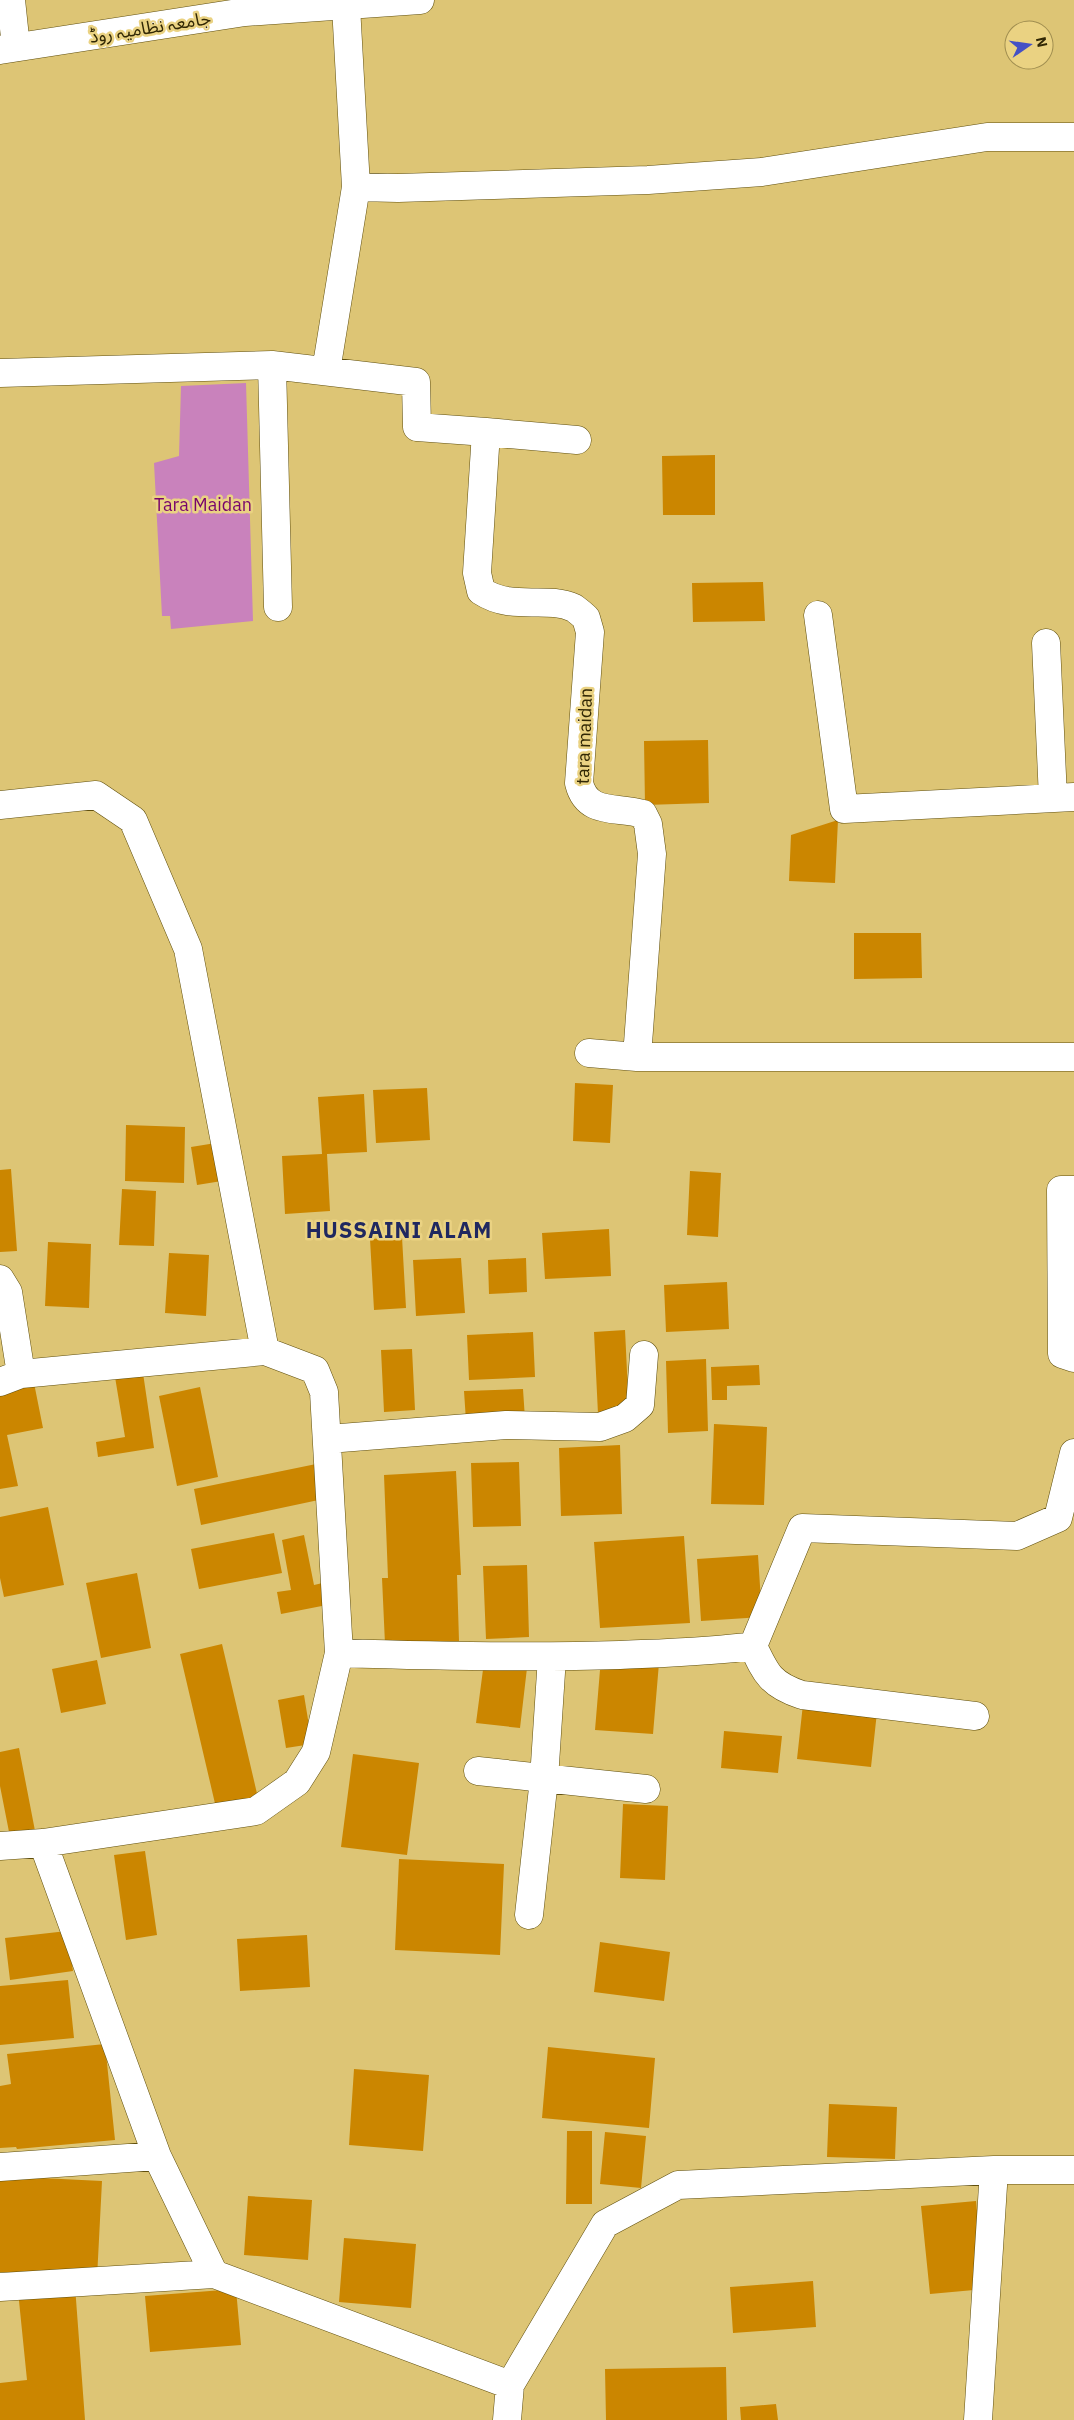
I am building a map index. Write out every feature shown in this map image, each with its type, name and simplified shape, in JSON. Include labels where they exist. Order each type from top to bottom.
[{"type":"street","points":[[8,49],[11,0]]},
{"type":"street","name":"جامعہ نظامیہ روڈ","points":[[8,49],[245,6],[346,6],[420,0]]},
{"type":"street","points":[[326,371],[356,187],[346,6]]},
{"type":"street","points":[[356,187],[398,188],[648,180],[762,172],[987,137],[1074,137]]},
{"type":"street","points":[[272,365],[278,607]]},
{"type":"street","points":[[0,373],[272,365],[326,371],[416,382],[417,427],[577,440]]},
{"type":"street","name":"tara maidan","points":[[486,432],[477,573],[481,591],[493,599],[505,602],[560,605],[574,608],[586,618],[590,632],[579,783],[582,795],[591,804],[643,814],[648,824],[652,854],[638,1057]]},
{"type":"street","points":[[818,615],[844,808],[1063,798],[1046,643]]},
{"type":"street","points":[[0,805],[96,794],[133,820],[188,949],[265,1351]]},
{"type":"street","points":[[589,1054],[638,1057],[1074,1057]]},
{"type":"street","points":[[1074,1190],[1061,1190],[1062,1354],[1074,1358]]},
{"type":"street","points":[[0,1279],[8,1292],[10,1378],[265,1351],[315,1370],[324,1392],[328,1439],[339,1653],[316,1752],[297,1782],[256,1812],[43,1843],[0,1846]]},
{"type":"street","points":[[328,1439],[506,1425],[600,1426],[625,1418],[640,1405],[644,1355]]},
{"type":"street","points":[[975,1716],[802,1695],[784,1689],[767,1676],[753,1646],[802,1528],[1017,1536],[1058,1518],[1074,1453]]},
{"type":"street","points":[[339,1653],[488,1658],[552,1657],[715,1651],[753,1646]]},
{"type":"street","points":[[529,1915],[544,1779],[552,1657]]},
{"type":"street","points":[[478,1771],[646,1788]]},
{"type":"street","points":[[43,1843],[157,2156],[214,2274]]},
{"type":"street","points":[[0,2167],[157,2156]]},
{"type":"street","points":[[978,2420],[994,2170]]},
{"type":"street","points":[[507,2420],[510,2385],[605,2224],[678,2185],[994,2170],[1074,2170]]},
{"type":"street","points":[[0,2286],[214,2274],[510,2385]]},
{"type":"green space","name":"Tara Maidan","points":[[246,383],[253,621],[171,629],[170,616],[162,616],[154,463],[179,456],[181,386]]},
{"type":"building","points":[[715,455],[715,515],[663,515],[662,456]]},
{"type":"building","points":[[763,582],[765,621],[693,622],[692,583]]},
{"type":"building","points":[[708,740],[709,803],[645,805],[644,741]]},
{"type":"building","points":[[838,820],[835,883],[789,881],[791,835]]},
{"type":"building","points":[[854,933],[921,933],[922,978],[854,979]]},
{"type":"building","points":[[575,1083],[613,1085],[610,1143],[573,1141]]},
{"type":"building","points":[[427,1088],[430,1140],[376,1143],[373,1090]]},
{"type":"building","points":[[364,1094],[367,1152],[327,1154],[330,1211],[285,1214],[282,1156],[322,1154],[318,1097]]},
{"type":"building","points":[[126,1125],[185,1127],[184,1183],[125,1181]]},
{"type":"building","points":[[222,1142],[228,1180],[197,1185],[191,1147]]},
{"type":"building","points":[[11,1169],[17,1251],[0,1252],[0,1170]]},
{"type":"building","points":[[690,1171],[721,1173],[718,1237],[687,1235]]},
{"type":"building","points":[[122,1189],[156,1191],[154,1246],[119,1245]]},
{"type":"building","points":[[609,1229],[611,1276],[545,1279],[542,1233]]},
{"type":"building","points":[[402,1237],[406,1308],[374,1310],[370,1239]]},
{"type":"building","points":[[48,1242],[91,1244],[89,1308],[45,1306]]},
{"type":"building","points":[[169,1253],[209,1255],[206,1316],[165,1313]]},
{"type":"building","points":[[461,1258],[465,1313],[416,1316],[413,1260]]},
{"type":"building","points":[[526,1258],[527,1292],[489,1294],[488,1260]]},
{"type":"building","points":[[727,1282],[729,1329],[666,1332],[664,1285]]},
{"type":"building","points":[[625,1330],[629,1413],[598,1414],[594,1332]]},
{"type":"building","points":[[533,1332],[535,1377],[469,1380],[467,1335]]},
{"type":"building","points":[[412,1349],[415,1410],[384,1412],[381,1350]]},
{"type":"building","points":[[706,1359],[708,1431],[668,1433],[666,1361]]},
{"type":"building","points":[[759,1365],[760,1385],[727,1386],[727,1400],[712,1400],[711,1367]]},
{"type":"building","points":[[143,1373],[154,1448],[98,1457],[96,1442],[125,1437],[115,1377]]},
{"type":"building","points":[[34,1383],[43,1428],[7,1435],[18,1486],[0,1489],[0,1390]]},
{"type":"building","points":[[200,1387],[218,1477],[177,1486],[159,1396]]},
{"type":"building","points":[[523,1389],[525,1419],[466,1421],[464,1391]]},
{"type":"building","points":[[714,1424],[767,1427],[764,1505],[711,1504]]},
{"type":"building","points":[[620,1445],[622,1514],[561,1516],[559,1448]]},
{"type":"building","points":[[519,1462],[521,1526],[473,1527],[471,1463]]},
{"type":"building","points":[[321,1463],[328,1498],[201,1525],[194,1489]]},
{"type":"building","points":[[456,1471],[461,1575],[457,1575],[459,1641],[385,1644],[382,1578],[388,1578],[384,1475]]},
{"type":"building","points":[[48,1507],[64,1585],[4,1597],[0,1578],[0,1517]]},
{"type":"building","points":[[274,1533],[282,1573],[199,1589],[191,1549]]},
{"type":"building","points":[[304,1535],[314,1585],[327,1582],[332,1604],[281,1614],[277,1592],[291,1590],[282,1540]]},
{"type":"building","points":[[684,1536],[690,1623],[600,1628],[594,1542]]},
{"type":"building","points":[[758,1555],[762,1617],[701,1621],[697,1559]]},
{"type":"building","points":[[527,1565],[529,1637],[486,1639],[483,1566]]},
{"type":"building","points":[[137,1573],[151,1648],[101,1658],[86,1583]]},
{"type":"building","points":[[222,1644],[259,1802],[217,1812],[180,1654]]},
{"type":"building","points":[[601,1658],[659,1663],[653,1734],[595,1730]]},
{"type":"building","points":[[97,1660],[106,1704],[61,1713],[52,1669]]},
{"type":"building","points":[[484,1662],[527,1668],[520,1728],[476,1723]]},
{"type":"building","points":[[304,1695],[312,1744],[286,1748],[278,1700]]},
{"type":"building","points":[[803,1704],[877,1712],[871,1767],[797,1759]]},
{"type":"building","points":[[724,1731],[782,1736],[778,1773],[721,1768]]},
{"type":"building","points":[[19,1748],[36,1836],[11,1842],[0,1786],[0,1752]]},
{"type":"building","points":[[353,1754],[419,1763],[407,1855],[341,1847]]},
{"type":"building","points":[[623,1804],[668,1806],[665,1880],[620,1878]]},
{"type":"building","points":[[145,1851],[157,1935],[126,1940],[114,1855]]},
{"type":"building","points":[[399,1859],[504,1864],[500,1955],[395,1950]]},
{"type":"building","points":[[67,1931],[73,1971],[10,1980],[5,1938]]},
{"type":"building","points":[[307,1935],[310,1987],[240,1991],[237,1939]]},
{"type":"building","points":[[600,1942],[670,1952],[664,2001],[594,1992]]},
{"type":"building","points":[[68,1980],[74,2038],[0,2045],[0,1986]]},
{"type":"building","points":[[105,2044],[115,2140],[17,2149],[16,2147],[0,2148],[0,2086],[11,2084],[7,2054]]},
{"type":"building","points":[[548,2047],[655,2058],[649,2128],[542,2118]]},
{"type":"building","points":[[354,2069],[429,2075],[423,2151],[349,2145]]},
{"type":"building","points":[[829,2104],[897,2107],[895,2159],[827,2157]]},
{"type":"building","points":[[567,2131],[592,2131],[592,2204],[566,2204]]},
{"type":"building","points":[[605,2132],[646,2136],[641,2188],[600,2184]]},
{"type":"building","points":[[0,2176],[102,2181],[97,2278],[0,2272]]},
{"type":"building","points":[[248,2196],[312,2200],[308,2260],[244,2255]]},
{"type":"building","points":[[976,2201],[985,2289],[930,2294],[921,2206]]},
{"type":"building","points":[[344,2238],[416,2244],[411,2308],[339,2302]]},
{"type":"building","points":[[813,2281],[816,2327],[733,2333],[730,2287]]},
{"type":"building","points":[[75,2286],[85,2420],[0,2420],[0,2383],[27,2380],[18,2291]]},
{"type":"building","points":[[236,2289],[241,2345],[150,2352],[145,2296]]},
{"type":"building","points":[[726,2367],[727,2420],[606,2420],[605,2369]]},
{"type":"building","points":[[776,2404],[778,2420],[741,2420],[740,2407]]},
{"type":"district","name":"HUSSAINI ALAM","points":[[399,1229]]}]
